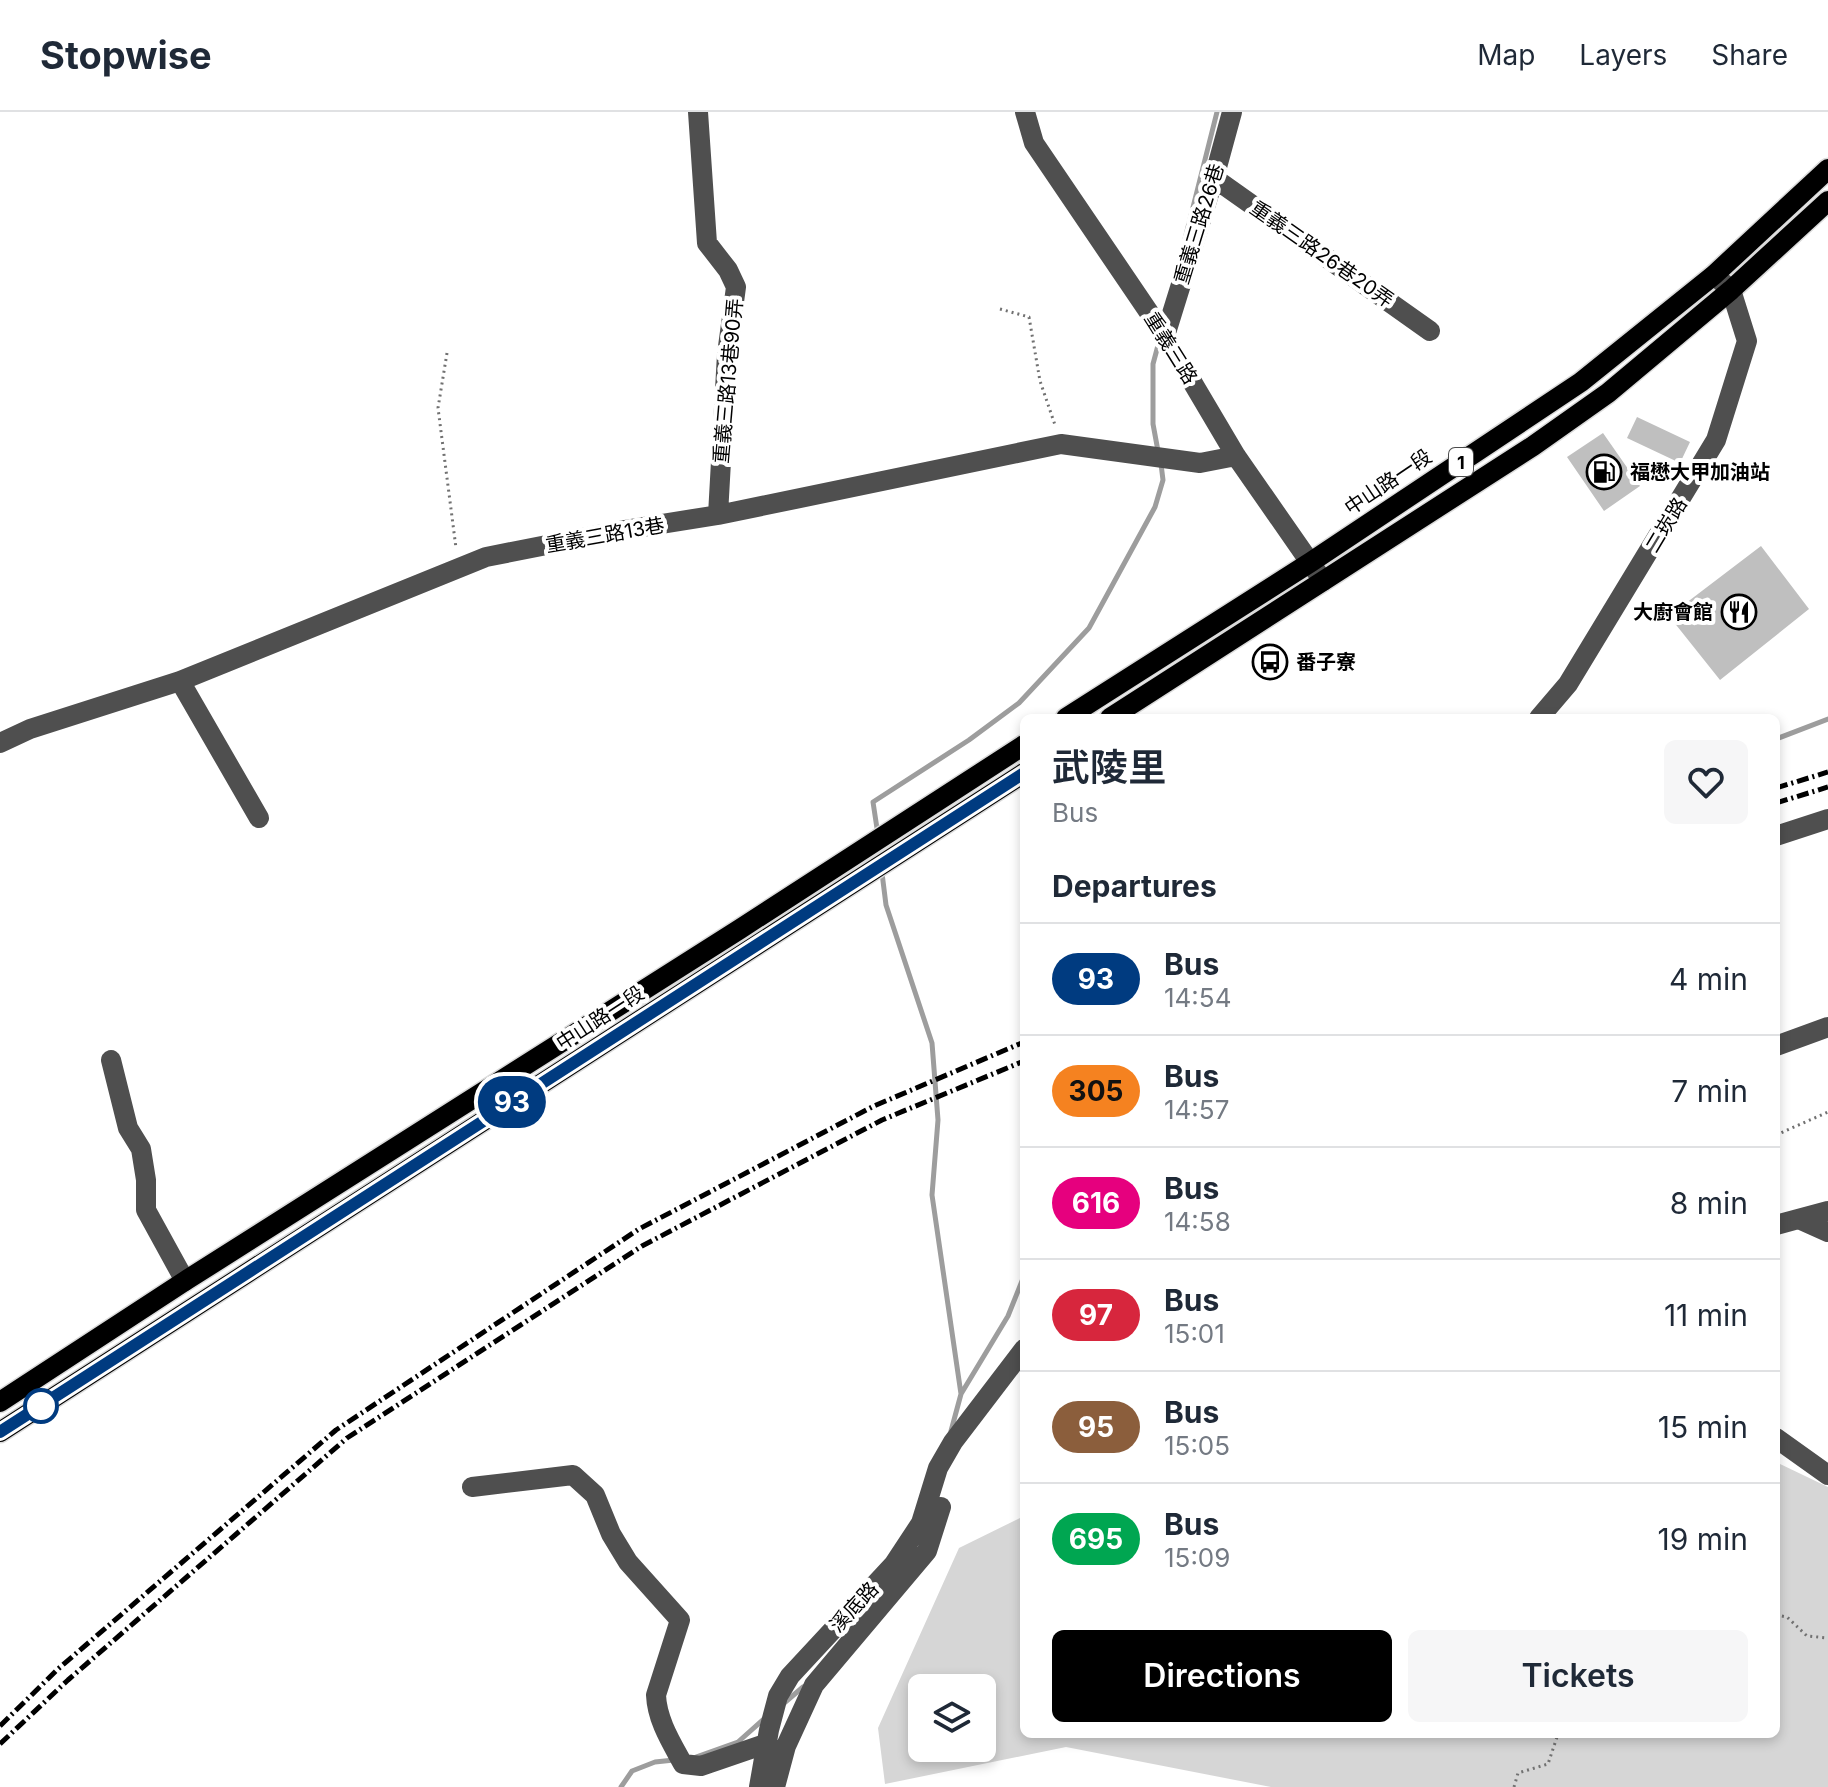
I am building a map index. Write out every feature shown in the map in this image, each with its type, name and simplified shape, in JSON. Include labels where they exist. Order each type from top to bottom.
[{"type":"main road","name":"中山路一段","points":[[1072,714],[1311,562],[1581,382],[1714,275],[1828,169]]},
{"type":"main road","name":"1","points":[[1116,714],[1520,455],[1595,402],[1731,290],[1828,201]]},
{"type":"main road","name":"中山路一段","points":[[0,1402],[1020,748]]},
{"type":"main road","name":"中山路一段","points":[[0,1432],[1020,776]]},
{"type":"main road","points":[[266,1230],[281,1250]]},
{"type":"street","name":"重義三路13巷90弄","points":[[698,112],[707,243],[728,270],[736,287],[727,354],[718,515]]},
{"type":"street","name":"重義三路","points":[[1025,112],[1034,143],[1165,336],[1236,456],[1323,581]]},
{"type":"street","name":"重義三路26巷","points":[[1165,336],[1232,112]]},
{"type":"street","name":"重義三路26巷20弄","points":[[1214,178],[1430,331]]},
{"type":"street","points":[[1714,275],[1731,290]]},
{"type":"street","name":"二崁路","points":[[1542,714],[1568,684],[1716,440],[1747,341],[1731,290]]},
{"type":"street","name":"重義三路13巷","points":[[0,743],[30,729],[180,681],[486,557],[718,515],[1061,444],[1200,463],[1236,456]]},
{"type":"street","points":[[180,681],[259,818]]},
{"type":"street","points":[[1780,835],[1828,819]]},
{"type":"street","points":[[1780,1045],[1828,1027]]},
{"type":"street","points":[[111,1060],[128,1128],[141,1149],[146,1180],[146,1210],[185,1281]]},
{"type":"street","points":[[1780,1224],[1828,1211]]},
{"type":"street","points":[[1799,1219],[1828,1232]]},
{"type":"street","name":"溪底路","points":[[759,1787],[778,1696],[790,1676],[894,1564],[921,1523],[938,1468],[958,1436],[1020,1354]]},
{"type":"street","name":"溪底路","points":[[775,1787],[786,1746],[814,1685],[927,1551],[958,1436]]},
{"type":"street","points":[[1780,1441],[1828,1475]]},
{"type":"street","points":[[472,1487],[573,1475],[595,1495],[611,1534],[628,1562],[680,1620],[656,1695],[656,1707],[679,1758],[701,1766],[768,1737]]},
{"type":"path","points":[[1000,309],[1029,317],[1040,381],[1061,444]]},
{"type":"path","points":[[447,353],[438,408],[459,568]]},
{"type":"path","points":[[1780,1133],[1828,1112]]},
{"type":"path","points":[[1780,1616],[1787,1617],[1807,1636],[1828,1638]]},
{"type":"path","points":[[1514,1787],[1518,1773],[1548,1764],[1557,1738]]},
{"type":"shaded area","points":[[1780,1464],[1828,1487],[1828,1787],[1271,1787],[1066,1747],[996,1761],[996,1674],[908,1674],[908,1762],[993,1762],[885,1784],[878,1728],[959,1548],[1020,1518],[1020,1738],[1780,1738]]},
{"type":"building","points":[[1637,417],[1690,442],[1680,463],[1627,438]]},
{"type":"building","name":"福懋大甲加油站","points":[[1603,433],[1640,486],[1604,511],[1567,457]]},
{"type":"building","name":"大廚會館","points":[[1761,546],[1809,609],[1720,680],[1669,616]]},
{"type":"waterway","points":[[1185,239],[1217,112]]},
{"type":"waterway","points":[[1158,451],[1153,424],[1153,364],[1160,338]]},
{"type":"waterway","points":[[878,835],[873,802],[969,740],[1019,703],[1089,628],[1155,507],[1163,480],[1161,464]]},
{"type":"waterway","points":[[1780,737],[1828,719]]},
{"type":"waterway","points":[[882,873],[886,905],[932,1043],[938,1120],[932,1195],[961,1394]]},
{"type":"waterway","points":[[951,1431],[961,1394],[1008,1316],[1020,1286]]},
{"type":"waterway","points":[[783,1704],[803,1687]]},
{"type":"waterway","points":[[696,1757],[738,1742],[766,1717]]},
{"type":"waterway","points":[[621,1787],[632,1771],[655,1762],[674,1760]]},
{"type":"railway","points":[[1780,787],[1828,772]]},
{"type":"railway","points":[[1780,802],[1828,787]]},
{"type":"railway","points":[[0,1726],[58,1669],[336,1430],[639,1229],[874,1106],[1020,1044]]},
{"type":"railway","points":[[0,1744],[68,1680],[347,1438],[642,1246],[882,1120],[1020,1063]]},
{"type":"bus line","name":"93","points":[[0,1432],[1020,776]]},
{"type":"place","name":"福懋大甲加油站","points":[[1604,472]]},
{"type":"place","name":"大廚會館","points":[[1739,612]]},
{"type":"place","name":"番子寮","points":[[1270,662]]}]
